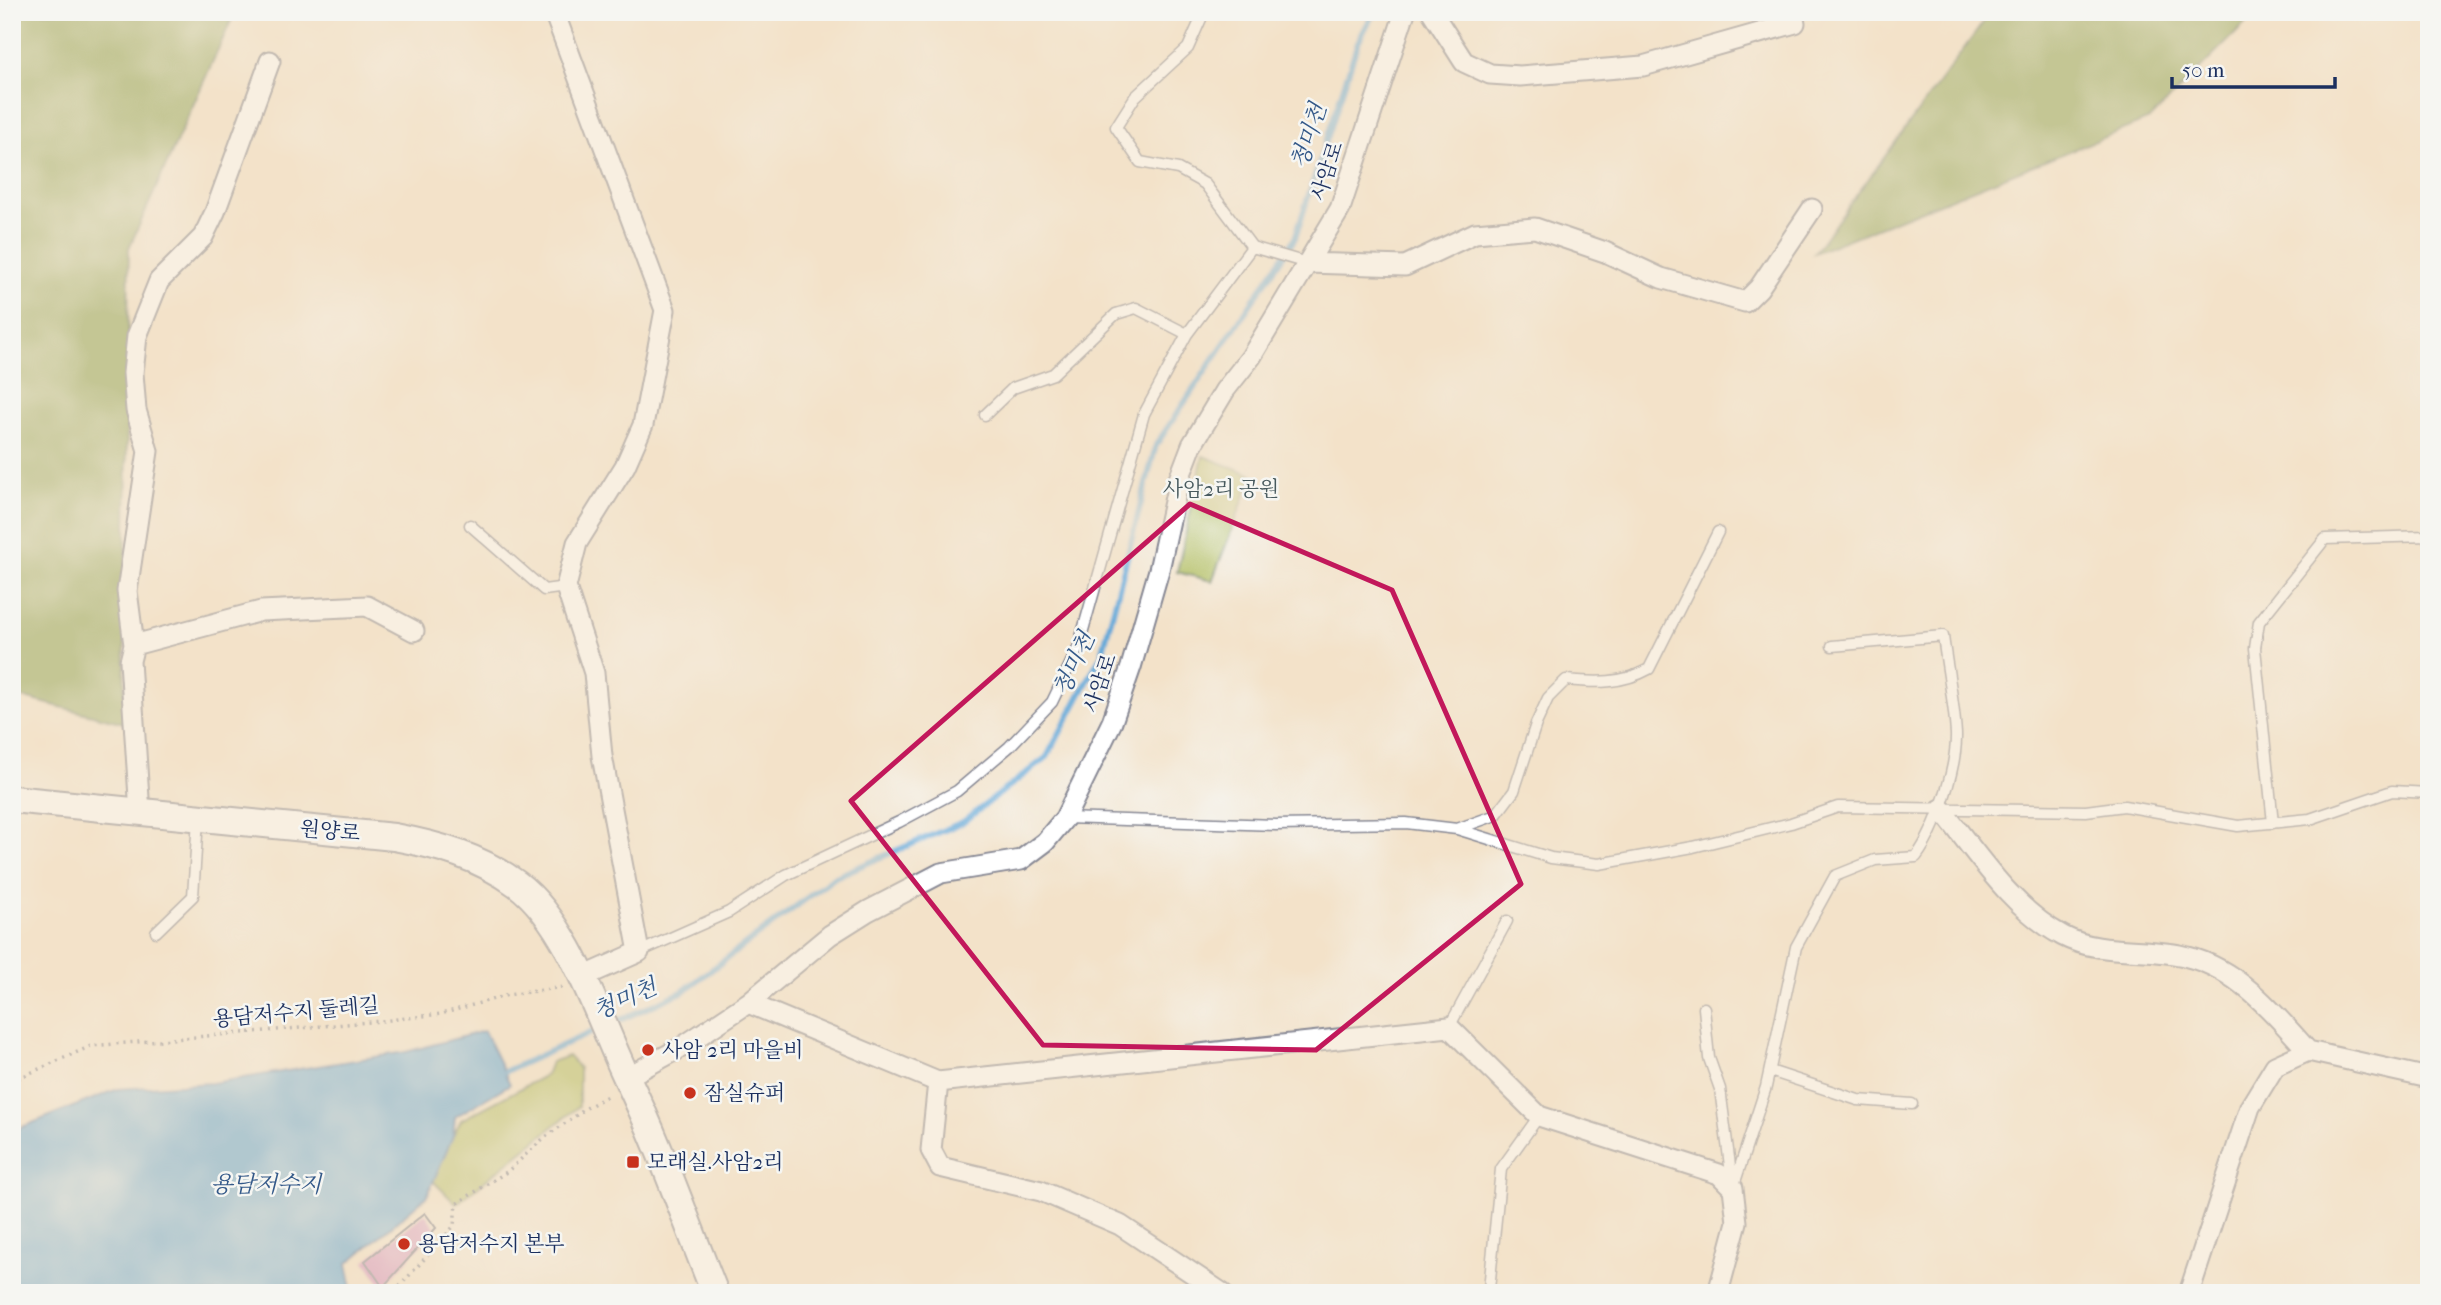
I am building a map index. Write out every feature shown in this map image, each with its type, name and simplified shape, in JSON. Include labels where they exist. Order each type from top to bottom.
[{"type":"main road","name":"원양로","points":[[12,799],[394,837],[438,845],[484,864],[517,885],[539,904],[585,980],[626,1074]]},
{"type":"main road","points":[[626,1074],[715,1293]]},
{"type":"street","points":[[554,12],[664,310],[643,425],[625,466],[577,543],[566,587],[594,673],[601,756],[639,952],[585,980]]},
{"type":"street","name":"사암로","points":[[626,1074],[682,1047],[748,1003],[830,935],[907,888],[941,873],[1021,860],[1045,842],[1065,818],[1112,722],[1131,667],[1179,479],[1192,445],[1225,390],[1251,357],[1340,209],[1405,12]]},
{"type":"street","points":[[1432,12],[1464,62],[1490,74],[1520,76],[1643,66],[1795,23]]},
{"type":"street","points":[[140,813],[130,661],[134,645],[127,591],[148,451],[136,410],[133,373],[137,335],[159,281],[203,237],[215,212],[270,61]]},
{"type":"street","points":[[1307,263],[1405,266],[1475,233],[1535,228],[1605,252],[1661,278],[1745,302],[1759,288],[1812,209]]},
{"type":"street","points":[[134,645],[261,611],[274,610],[367,606],[414,631]]},
{"type":"street","points":[[1941,809],[2020,906],[2063,936],[2092,946],[2188,957],[2226,972],[2282,1021],[2308,1051],[2429,1078]]},
{"type":"street","points":[[748,1003],[939,1082],[1449,1027],[1539,1116],[1719,1174],[1733,1188],[1737,1222],[1718,1293]]},
{"type":"street","points":[[2189,1293],[2250,1107],[2275,1066],[2308,1051]]},
{"type":"street","points":[[939,1082],[931,1150],[940,1167],[1041,1191],[1120,1225],[1222,1293]]},
{"type":"lane","points":[[1204,12],[1188,48],[1135,97],[1116,127],[1140,162],[1178,169],[1205,184],[1252,247],[1307,263]]},
{"type":"lane","points":[[639,952],[729,912],[786,875],[957,791],[1009,747],[1052,702],[1078,648],[1144,414],[1187,334],[1252,247]]},
{"type":"lane","points":[[985,415],[1013,388],[1053,374],[1116,314],[1136,308],[1187,334]]},
{"type":"lane","points":[[470,524],[544,590],[566,587]]},
{"type":"lane","points":[[1457,829],[1496,815],[1514,791],[1536,724],[1548,698],[1566,680],[1603,684],[1635,677],[1649,669],[1718,532]]},
{"type":"lane","points":[[2273,823],[2255,648],[2259,622],[2325,539],[2429,536]]},
{"type":"lane","points":[[1733,1188],[1770,1071],[1796,947],[1835,876],[1875,860],[1916,857],[1930,838],[1941,809],[1956,736],[1943,636],[1832,646]]},
{"type":"lane","points":[[1065,818],[1276,825],[1406,823],[1457,829],[1551,858],[1599,864],[1693,848],[1791,823],[1838,807],[2087,811],[2124,806],[2238,826],[2310,819],[2392,791],[2429,793]]},
{"type":"lane","points":[[156,932],[193,896],[198,819]]},
{"type":"lane","points":[[1449,1027],[1507,921]]},
{"type":"lane","points":[[1704,1007],[1709,1058],[1720,1089],[1733,1188]]},
{"type":"lane","points":[[1770,1071],[1858,1100],[1912,1104]]},
{"type":"lane","points":[[1483,1293],[1489,1289],[1501,1169],[1539,1116]]},
{"type":"path","name":"용담저수지 둘레길","points":[[12,1081],[91,1046],[441,1014],[508,995],[585,980]]},
{"type":"path","points":[[398,1293],[398,1288],[454,1226],[456,1204],[508,1171],[544,1138],[588,1107],[626,1074]]},
{"type":"highlighted area","points":[[1190,504],[1392,590],[1521,884],[1316,1050],[1043,1045],[851,801]]},
{"type":"green space","points":[[12,12],[235,12],[129,248],[124,723],[12,695]]},
{"type":"green space","points":[[1995,12],[2257,12],[2150,119],[1814,253],[1985,20]]},
{"type":"green space","name":"사암2리 공원","points":[[1203,456],[1253,475],[1212,581],[1177,572]]},
{"type":"green space","points":[[568,1056],[579,1068],[579,1106],[456,1204],[431,1179],[461,1120],[546,1075],[551,1062]]},
{"type":"water","name":"용담저수지","points":[[484,1031],[510,1084],[455,1117],[453,1136],[427,1196],[347,1264],[353,1293],[12,1293],[12,1131],[118,1089],[212,1083],[406,1052]]},
{"type":"building","name":"용담저수지 본부","points":[[425,1213],[436,1228],[383,1287],[365,1261]]},
{"type":"waterway","name":"청미천","points":[[609,1025],[682,992],[835,877],[963,822],[1047,757],[1102,654],[1156,445],[1295,238],[1358,42],[1374,12]]},
{"type":"waterway","name":"청미천","points":[[506,1071],[599,1029]]},
{"type":"place","name":"사암 2리 마을비","points":[[648,1050]]},
{"type":"place","name":"잠실슈퍼","points":[[690,1093]]},
{"type":"place","name":"모래실.사암2리","points":[[633,1162]]},
{"type":"place","name":"용담저수지 본부","points":[[404,1244]]}]
